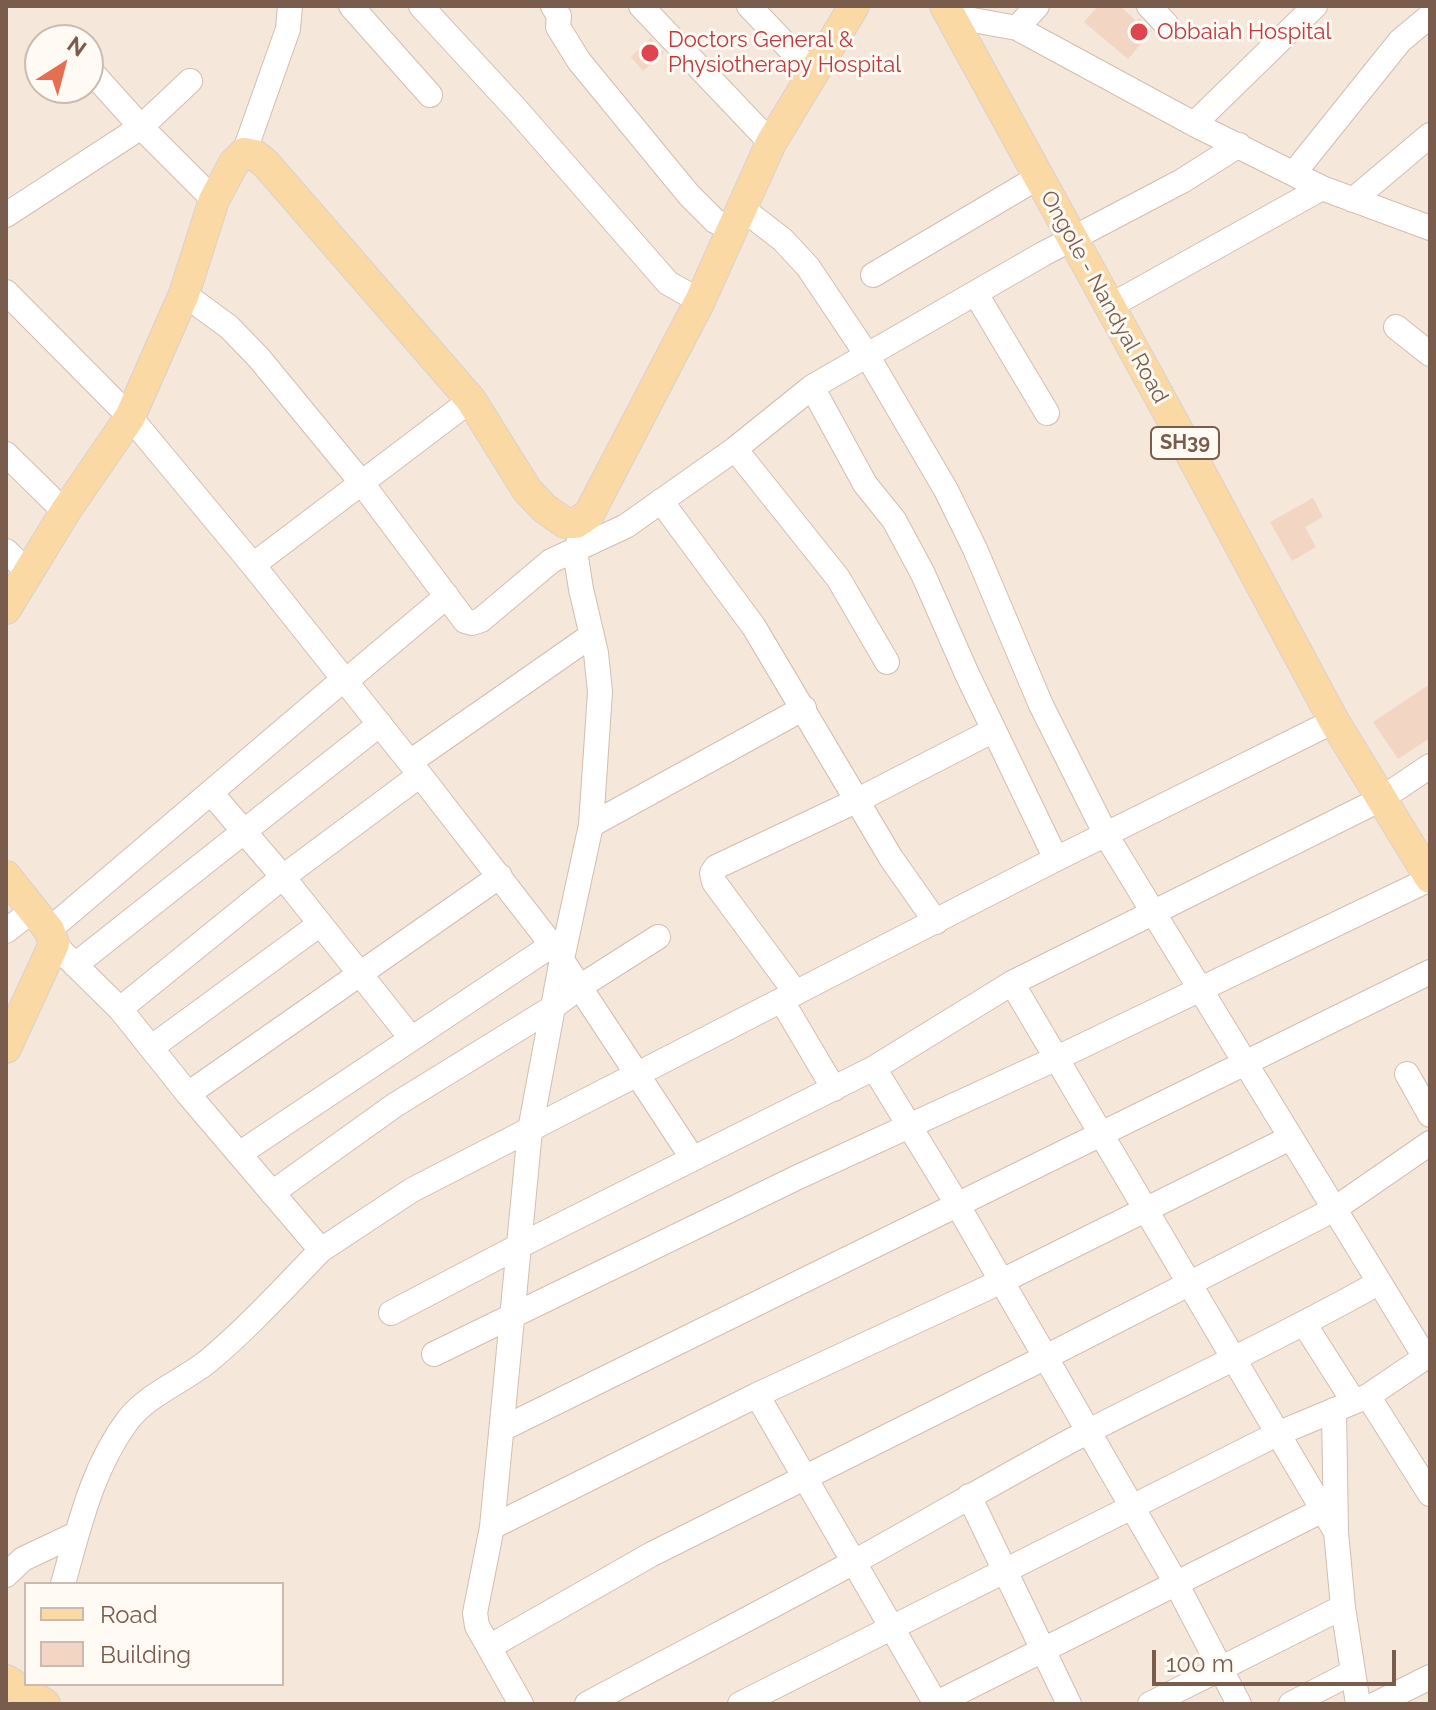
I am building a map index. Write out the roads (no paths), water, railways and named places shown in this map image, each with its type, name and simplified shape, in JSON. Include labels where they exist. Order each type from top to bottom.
[{"type":"main road","points":[[6,609],[17,561],[65,512],[130,417],[184,294],[214,200],[234,163],[244,153],[255,155],[266,164],[471,400],[527,490],[544,508],[565,523],[576,523],[589,514],[700,301],[771,143],[854,6]]},
{"type":"main road","name":"Ongole - Nandyal Road","points":[[948,11],[1334,721],[1429,875]]},
{"type":"main road","points":[[6,876],[53,937],[6,1048]]},
{"type":"main road","points":[[6,1680],[38,1695]]},
{"type":"street","points":[[244,153],[288,29],[290,6]]},
{"type":"street","points":[[351,6],[430,95]]},
{"type":"street","points":[[421,6],[668,283],[700,301]]},
{"type":"street","points":[[553,6],[559,16],[558,27],[579,61],[689,195],[715,221],[738,219],[783,240],[808,267],[867,355],[946,490],[975,549],[1041,705],[1106,835],[1378,1283],[1428,1355],[1352,1403],[1277,1434],[740,1704]]},
{"type":"street","points":[[641,6],[771,143]]},
{"type":"street","points":[[749,6],[813,73]]},
{"type":"street","points":[[1017,28],[1037,6]]},
{"type":"street","points":[[1194,124],[1315,6]]},
{"type":"street","points":[[948,11],[1017,28],[1194,124],[1322,188],[1430,228]]},
{"type":"street","points":[[1294,173],[1400,41],[1430,16]]},
{"type":"street","points":[[6,215],[141,127],[190,81]]},
{"type":"street","points":[[104,86],[214,200]]},
{"type":"street","points":[[1353,200],[1430,135]]},
{"type":"street","points":[[184,294],[229,327],[259,358],[361,482],[465,621],[472,623],[481,620],[551,561],[626,526],[735,449],[812,387],[1182,181],[1239,145]]},
{"type":"street","points":[[873,275],[1037,178]]},
{"type":"street","points":[[1110,306],[1322,188]]},
{"type":"street","points":[[6,292],[130,417],[415,768],[557,952],[693,1159]]},
{"type":"street","points":[[976,294],[1047,413]]},
{"type":"street","points":[[1396,327],[1430,354]]},
{"type":"street","points":[[812,387],[865,484],[894,520],[923,574],[1056,859]]},
{"type":"street","points":[[253,565],[471,400]]},
{"type":"street","points":[[735,449],[838,578],[887,662]]},
{"type":"street","points":[[6,454],[65,512]]},
{"type":"street","points":[[661,501],[754,627],[891,858],[936,922]]},
{"type":"street","points":[[521,1704],[477,1626],[475,1613],[492,1527],[530,1130],[552,1008],[557,952],[591,825],[600,692],[575,551],[589,514]]},
{"type":"street","points":[[53,937],[211,793],[447,596]]},
{"type":"street","points":[[120,1009],[415,768],[592,635]]},
{"type":"street","points":[[591,825],[804,708]]},
{"type":"street","points":[[64,1582],[94,1480],[128,1420],[139,1408],[229,1343],[321,1250],[412,1190],[1056,859],[1334,721]]},
{"type":"street","points":[[6,931],[53,937],[243,832],[380,724]]},
{"type":"street","points":[[834,1089],[789,997],[714,882],[712,873],[716,867],[858,800],[994,730]]},
{"type":"street","points":[[391,1313],[874,1068],[1012,983],[1381,799],[1430,766]]},
{"type":"street","points":[[211,793],[283,877],[411,1038]]},
{"type":"street","points":[[434,1354],[796,1178],[1057,1058],[1429,875]]},
{"type":"street","points":[[188,1094],[500,876]]},
{"type":"street","points":[[152,1047],[320,924]]},
{"type":"street","points":[[53,937],[120,1009],[321,1250]]},
{"type":"street","points":[[272,1193],[395,1105],[552,1008],[658,937]]},
{"type":"street","points":[[239,1154],[411,1038],[557,952]]},
{"type":"street","points":[[502,1429],[1430,972]]},
{"type":"street","points":[[1012,983],[1336,1532]]},
{"type":"street","points":[[874,1068],[957,1204],[1176,1583],[1239,1704]]},
{"type":"street","points":[[1407,1074],[1430,1115]]},
{"type":"street","points":[[492,1527],[757,1395],[1000,1282],[1290,1138]]},
{"type":"street","points":[[489,1647],[652,1554],[1333,1210],[1430,1143]]},
{"type":"street","points":[[587,1704],[1087,1432],[1232,1358],[1305,1325],[1378,1283]]},
{"type":"street","points":[[1305,1325],[1352,1403],[1430,1494]]},
{"type":"street","points":[[757,1395],[936,1704],[1323,1510]]},
{"type":"street","points":[[1352,1403],[1336,1532],[1343,1607],[1358,1704]]},
{"type":"street","points":[[969,1496],[1069,1704]]},
{"type":"street","points":[[6,1575],[23,1559],[76,1534]]},
{"type":"street","points":[[1150,1704],[1343,1607]]},
{"type":"street","points":[[1291,1704],[1353,1672]]},
{"type":"street","points":[[1376,1704],[1430,1677]]},
{"type":"place","name":"Obbaiah Hospital","points":[[1139,32]]},
{"type":"place","name":"Doctors General & Physiotherapy Hospital","points":[[650,53]]}]
